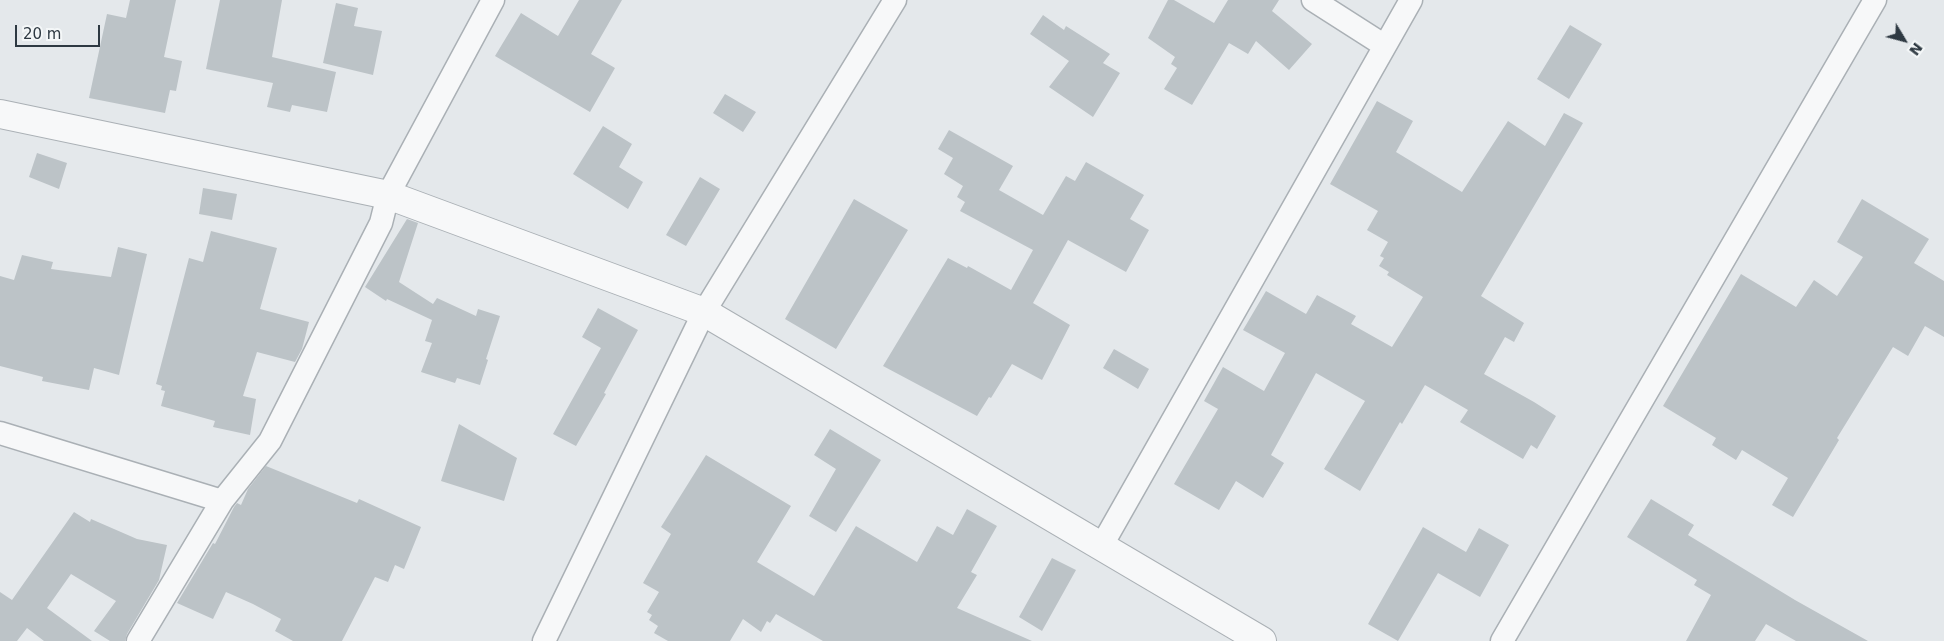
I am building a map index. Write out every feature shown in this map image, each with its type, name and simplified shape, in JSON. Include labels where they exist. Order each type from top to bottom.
[{"type":"street","points":[[138,641],[222,501],[270,441],[381,223],[388,195],[493,0]]},
{"type":"street","points":[[544,641],[704,312],[895,0]]},
{"type":"street","points":[[1313,0],[1385,46]]},
{"type":"street","points":[[1102,545],[1411,0]]},
{"type":"street","points":[[1502,641],[1875,0]]},
{"type":"street","points":[[0,114],[388,195],[704,312],[1262,641]]},
{"type":"street","points":[[0,433],[222,501]]},
{"type":"building","points":[[130,0],[176,0],[164,57],[182,61],[176,91],[170,90],[165,113],[89,98],[107,14],[126,18]]},
{"type":"building","points":[[220,0],[282,0],[272,57],[336,72],[327,112],[292,105],[290,112],[267,107],[273,83],[206,69]]},
{"type":"building","points":[[579,0],[622,0],[591,54],[615,68],[590,112],[495,56],[521,13],[558,36]]},
{"type":"building","points":[[1168,0],[1174,0],[1214,23],[1228,0],[1279,0],[1272,11],[1312,44],[1289,70],[1256,41],[1248,54],[1229,43],[1192,105],[1164,89],[1177,68],[1171,64],[1175,57],[1148,38]]},
{"type":"building","points":[[336,3],[358,8],[354,26],[382,31],[373,75],[323,63]]},
{"type":"building","points":[[1043,15],[1064,30],[1066,26],[1110,54],[1103,63],[1120,73],[1093,117],[1049,87],[1069,61],[1030,34]]},
{"type":"building","points":[[1570,25],[1602,44],[1569,99],[1537,79]]},
{"type":"building","points":[[725,94],[756,112],[743,132],[713,113]]},
{"type":"building","points":[[1377,101],[1413,121],[1396,152],[1462,192],[1508,121],[1545,146],[1564,113],[1583,123],[1481,296],[1524,323],[1514,342],[1505,337],[1484,374],[1556,416],[1537,449],[1531,445],[1523,459],[1460,422],[1468,410],[1425,385],[1402,424],[1400,422],[1360,491],[1324,469],[1365,401],[1316,373],[1271,455],[1284,463],[1263,498],[1236,481],[1219,510],[1174,484],[1218,409],[1204,401],[1223,367],[1264,391],[1285,353],[1243,330],[1266,291],[1306,314],[1317,295],[1356,316],[1351,324],[1392,347],[1423,297],[1387,275],[1389,272],[1379,266],[1384,258],[1380,256],[1388,242],[1367,230],[1378,211],[1330,184]]},
{"type":"building","points":[[603,126],[632,144],[619,167],[643,182],[628,209],[573,174]]},
{"type":"building","points":[[949,130],[1013,166],[999,190],[1043,215],[1066,176],[1075,181],[1086,162],[1144,195],[1130,219],[1149,230],[1126,272],[1068,240],[1033,303],[1070,325],[1042,380],[1012,364],[991,398],[989,397],[977,416],[883,366],[948,258],[967,268],[968,266],[1011,290],[1033,250],[960,211],[965,202],[957,197],[963,186],[944,174],[953,158],[938,149]]},
{"type":"building","points":[[37,153],[67,163],[59,189],[29,177]]},
{"type":"building","points":[[700,177],[720,189],[686,246],[666,235]]},
{"type":"building","points":[[203,188],[237,194],[232,220],[199,214]]},
{"type":"building","points":[[854,199],[908,230],[836,349],[785,319]]},
{"type":"building","points":[[1862,199],[1929,239],[1914,263],[1944,281],[1944,337],[1925,326],[1908,356],[1893,347],[1837,438],[1839,440],[1793,517],[1772,505],[1788,478],[1742,450],[1736,460],[1712,445],[1716,438],[1663,406],[1741,274],[1796,307],[1814,280],[1837,296],[1863,257],[1837,242]]},
{"type":"building","points":[[407,219],[418,223],[399,282],[433,304],[437,298],[476,316],[478,309],[500,316],[480,385],[457,378],[455,383],[421,372],[432,343],[425,341],[432,320],[387,299],[386,301],[365,287]]},
{"type":"building","points":[[211,231],[277,248],[260,309],[309,322],[302,349],[295,362],[257,352],[243,396],[256,399],[250,435],[213,427],[215,421],[161,406],[165,391],[161,390],[162,386],[156,384],[189,258],[203,262]]},
{"type":"building","points":[[118,247],[147,254],[119,375],[94,368],[89,390],[42,381],[43,377],[0,366],[0,276],[14,280],[22,255],[53,262],[51,269],[111,277]]},
{"type":"building","points":[[598,308],[638,330],[604,393],[606,394],[576,446],[553,434],[601,348],[582,337]]},
{"type":"building","points":[[1114,349],[1149,369],[1138,389],[1103,368]]},
{"type":"building","points":[[459,424],[517,458],[504,501],[441,481]]},
{"type":"building","points":[[830,429],[881,460],[836,532],[809,516],[836,469],[814,455]]},
{"type":"building","points":[[706,455],[791,506],[757,562],[814,596],[856,526],[917,562],[937,526],[953,535],[967,509],[997,526],[971,572],[977,575],[957,608],[1032,641],[823,641],[776,614],[770,623],[767,621],[761,632],[743,619],[730,641],[668,641],[654,633],[658,626],[649,620],[652,615],[647,612],[659,592],[643,583],[671,534],[661,527]]},
{"type":"building","points":[[266,466],[357,503],[359,499],[421,527],[404,569],[395,565],[388,582],[375,577],[342,641],[293,641],[275,631],[281,619],[226,592],[213,619],[177,603],[213,543],[215,544],[234,507],[237,503],[241,505],[248,489]]},
{"type":"building","points":[[1651,499],[1694,525],[1688,535],[1795,600],[1868,641],[1796,641],[1766,624],[1755,641],[1686,641],[1711,595],[1694,585],[1697,580],[1627,537]]},
{"type":"building","points":[[74,512],[90,522],[91,519],[137,539],[167,545],[159,580],[127,634],[125,641],[110,641],[94,631],[116,601],[71,574],[47,608],[92,641],[44,641],[27,628],[17,641],[0,641],[0,592],[12,600]]},
{"type":"building","points":[[1423,527],[1466,552],[1479,528],[1509,545],[1480,597],[1438,573],[1398,641],[1368,624]]},
{"type":"building","points":[[1052,558],[1076,570],[1042,631],[1019,617]]}]
